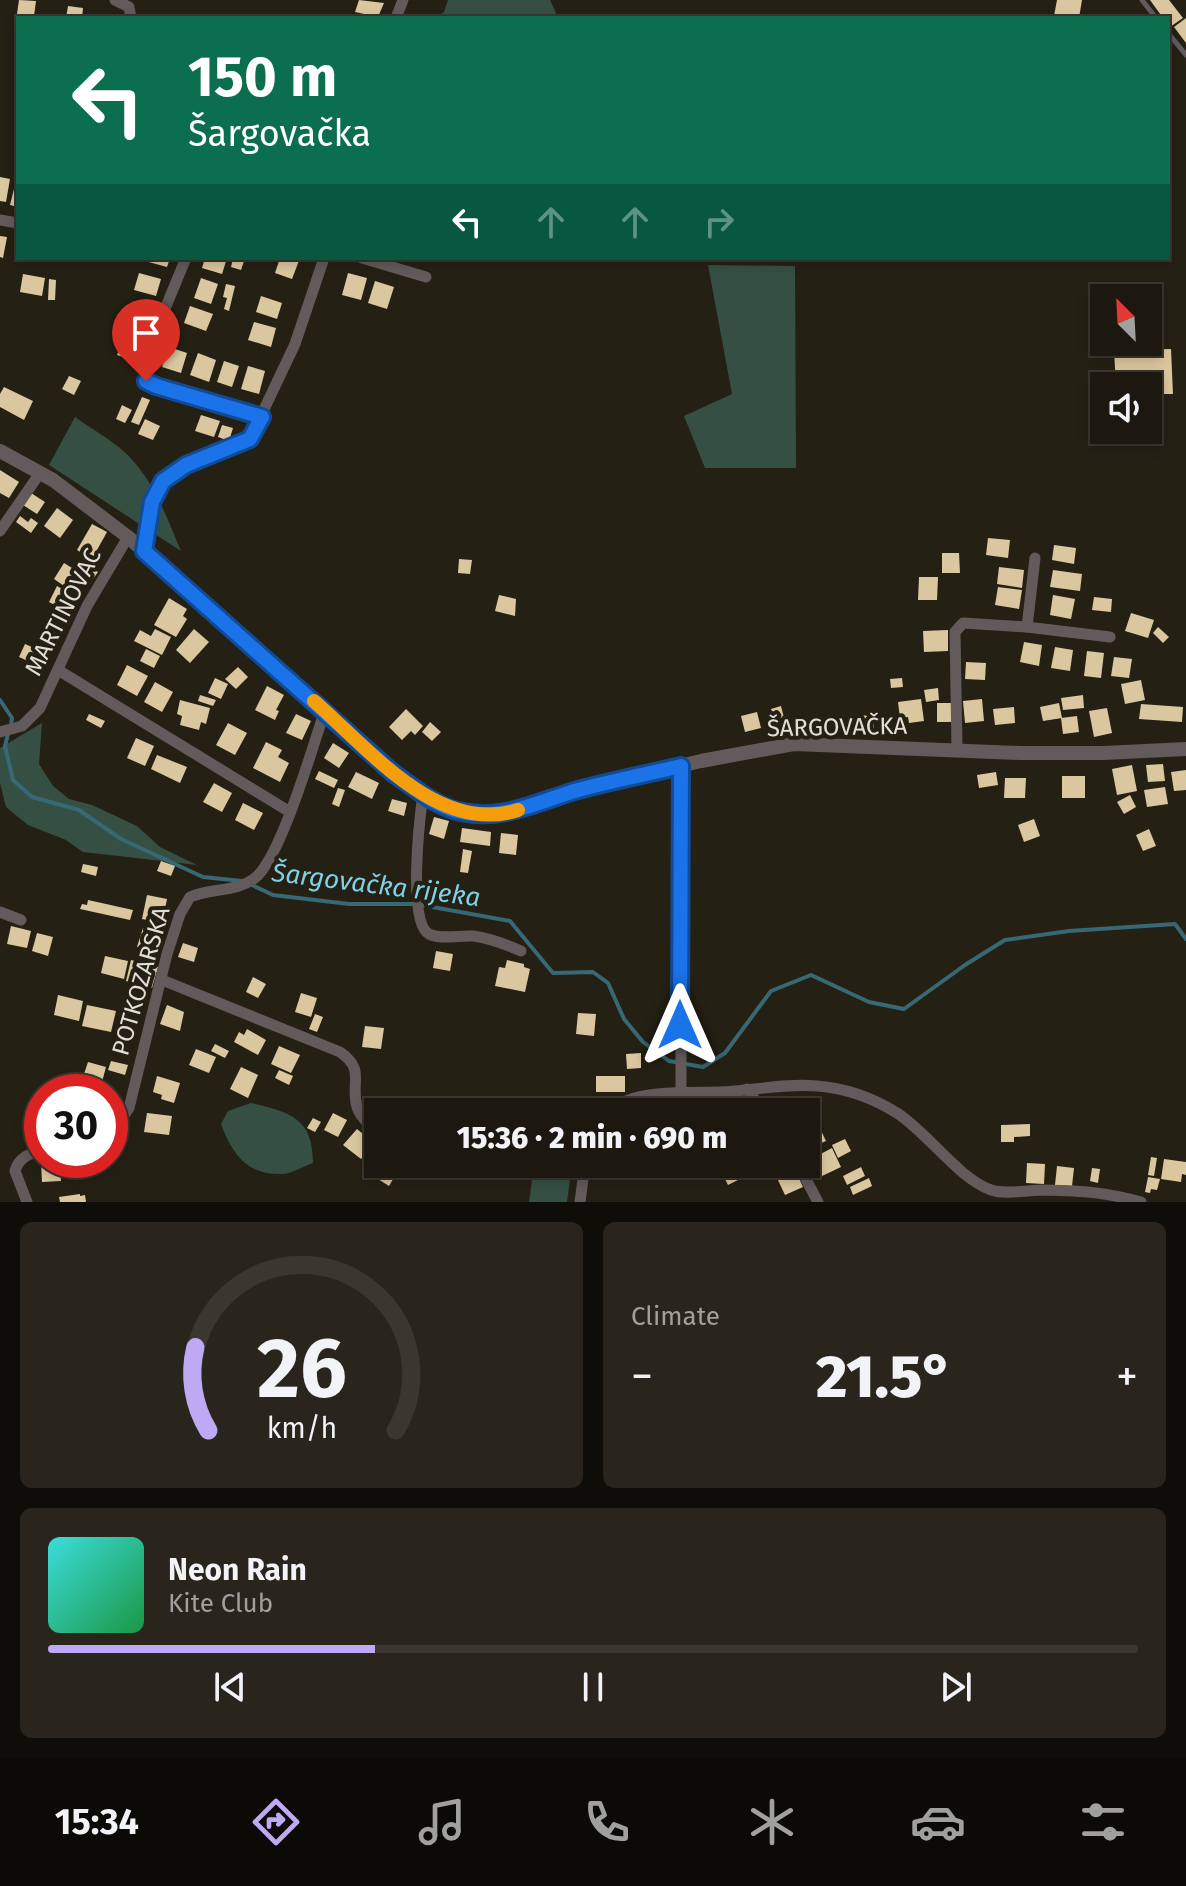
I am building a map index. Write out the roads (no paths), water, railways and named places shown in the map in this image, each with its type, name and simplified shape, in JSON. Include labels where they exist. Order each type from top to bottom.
[{"type":"street","points":[[115,0],[129,7],[131,16]]},
{"type":"street","points":[[185,260],[143,362],[146,381],[262,417]]},
{"type":"street","points":[[144,551],[152,502],[163,481],[186,465],[250,439],[295,344],[323,260]]},
{"type":"street","points":[[369,260],[426,277]]},
{"type":"street","name":"ŠARGOVAČKA","points":[[0,451],[40,473],[128,537],[393,773],[455,810],[483,815],[510,813],[577,791],[681,766],[794,744],[1021,753],[1186,749]]},
{"type":"street","points":[[0,531],[40,473]]},
{"type":"street","name":"MARTINOVAC","points":[[0,732],[22,726],[40,708],[87,606],[128,537]]},
{"type":"street","points":[[1027,627],[1035,558]]},
{"type":"street","points":[[957,749],[955,632],[963,623],[1110,637]]},
{"type":"street","points":[[58,670],[290,812]]},
{"type":"street","name":"POTKOZARSKA","points":[[128,1108],[180,914],[190,897],[239,887],[256,877],[270,859],[290,812],[325,710]]},
{"type":"street","points":[[681,766],[681,1090]]},
{"type":"street","points":[[423,793],[417,837],[419,915],[425,931],[431,935],[494,940],[521,951]]},
{"type":"street","points":[[0,912],[21,920]]},
{"type":"street","points":[[162,980],[340,1052],[351,1060],[356,1071],[356,1104],[364,1118]]},
{"type":"street","points":[[640,1098],[681,1090],[719,1092],[817,1086],[857,1094],[897,1113],[930,1139],[964,1173],[991,1190],[1103,1192],[1141,1202]]},
{"type":"street","points":[[747,1089],[754,1098]]},
{"type":"street","points":[[24,1157],[18,1162],[15,1171],[27,1202]]},
{"type":"street","points":[[580,1202],[583,1178]]},
{"type":"street","points":[[805,1178],[818,1202]]},
{"type":"lane","points":[[1142,0],[1154,16]]},
{"type":"lane","points":[[1170,35],[1186,55]]},
{"type":"waterway","name":"Šargovačka rijeka","points":[[0,700],[12,718],[11,725]]},
{"type":"waterway","name":"Šargovačka rijeka","points":[[8,734],[5,746],[13,780],[32,797],[79,810],[121,839],[203,877],[242,881]]},
{"type":"waterway","name":"Šargovačka rijeka","points":[[250,884],[273,895],[349,904],[416,904],[510,921],[553,973],[593,972],[608,983],[624,1019],[643,1042],[669,1061],[703,1067],[725,1053],[771,991],[811,975],[869,1002],[904,1009],[1005,940],[1069,931],[1175,924],[1186,939]]}]
